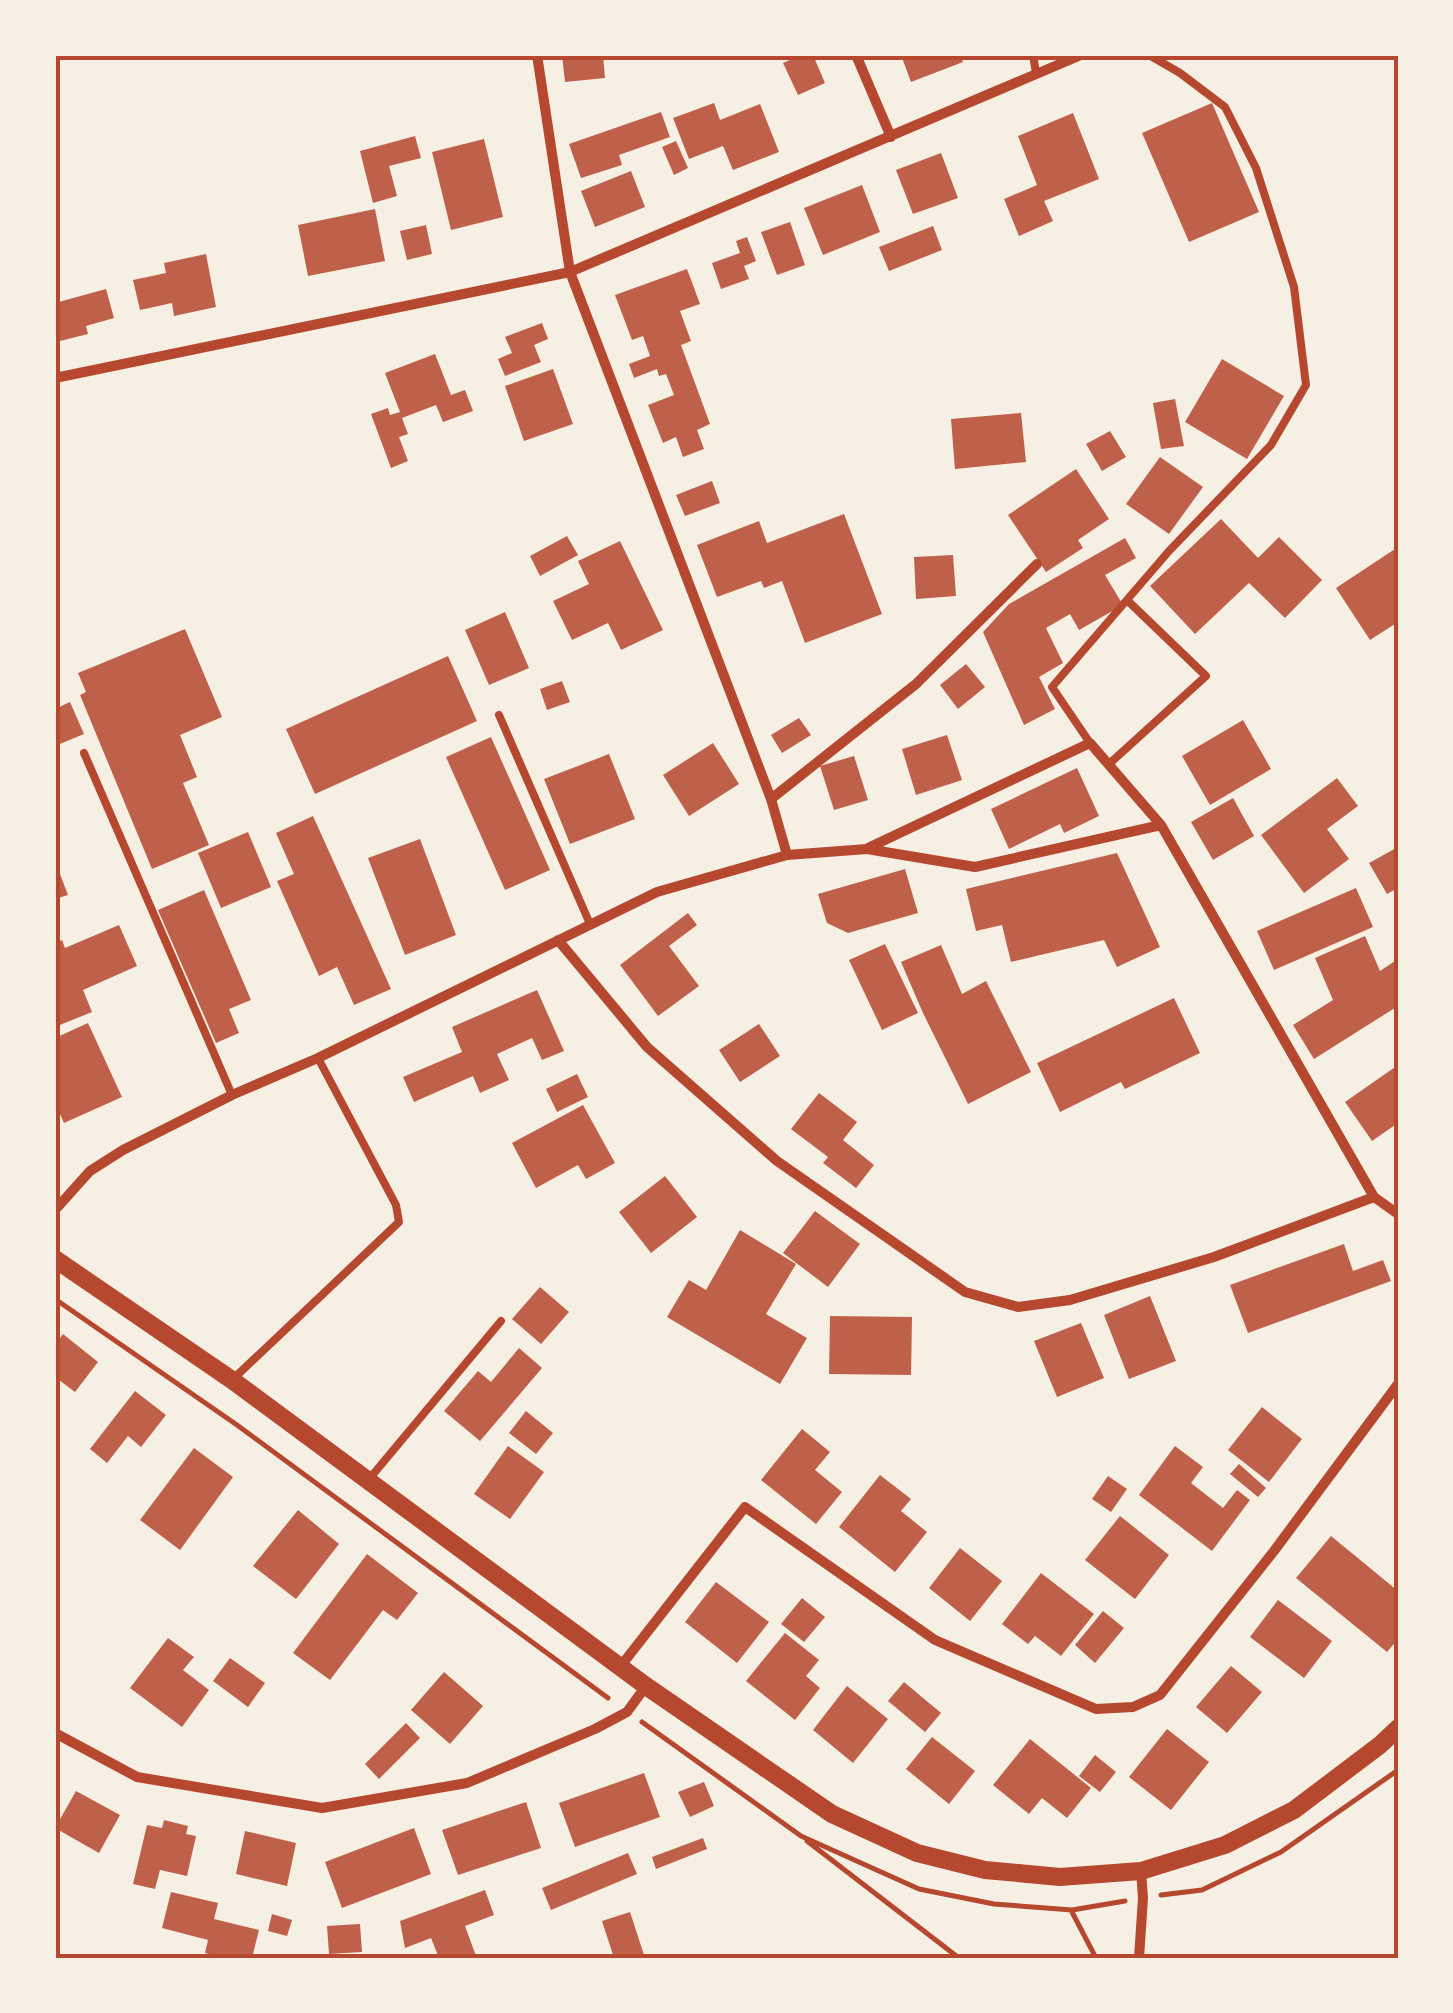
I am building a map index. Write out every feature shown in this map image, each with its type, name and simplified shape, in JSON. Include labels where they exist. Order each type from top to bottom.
[{"type":"street","points":[[537,55],[570,272],[771,799],[787,855]]},
{"type":"street","points":[[856,55],[891,137]]},
{"type":"street","points":[[55,378],[570,272],[1080,55]]},
{"type":"street","points":[[771,799],[916,684],[1037,564]]},
{"type":"street","points":[[868,849],[1090,743],[1161,824],[1374,1197],[1398,1214]]},
{"type":"street","points":[[55,1210],[90,1171],[123,1150],[657,892],[787,855],[868,849],[975,867],[1161,824]]},
{"type":"street","points":[[558,940],[647,1047],[777,1161],[965,1292],[1018,1308],[1070,1300],[1214,1257],[1374,1197]]},
{"type":"street","points":[[55,1258],[232,1380],[646,1686],[832,1814],[916,1853],[984,1870],[1060,1877],[1141,1871],[1225,1845],[1294,1810],[1398,1728]]},
{"type":"street","points":[[620,1666],[746,1507],[935,1640],[1096,1709],[1132,1707],[1160,1695],[1274,1551],[1398,1384]]},
{"type":"street","points":[[55,1733],[137,1777],[322,1808],[467,1783],[627,1712],[646,1686]]},
{"type":"street","points":[[1139,1958],[1141,1871]]},
{"type":"lane","points":[[1033,55],[1036,73]]},
{"type":"lane","points":[[1090,743],[1052,687],[1169,552],[1271,445],[1306,386],[1294,287],[1256,168],[1225,106],[1150,55]]},
{"type":"lane","points":[[1109,764],[1206,676],[1128,600]]},
{"type":"lane","points":[[499,716],[590,924]]},
{"type":"lane","points":[[84,754],[232,1095]]},
{"type":"lane","points":[[232,1380],[399,1222],[396,1204],[318,1058]]},
{"type":"lane","points":[[367,1482],[501,1321]]},
{"type":"path","points":[[55,1298],[237,1425],[627,1712]]},
{"type":"path","points":[[801,1836],[959,1958]]},
{"type":"path","points":[[1072,1910],[1096,1958]]},
{"type":"building","points":[[562,55],[603,55],[605,78],[565,82]]},
{"type":"building","points":[[801,55],[813,55],[825,83],[798,95],[783,63]]},
{"type":"building","points":[[901,55],[960,55],[963,62],[911,82]]},
{"type":"building","points":[[714,103],[720,120],[760,104],[779,152],[733,170],[723,146],[689,159],[673,118]]},
{"type":"building","points":[[1212,103],[1259,212],[1189,242],[1142,133]]},
{"type":"building","points":[[661,112],[670,137],[619,155],[622,165],[581,178],[569,144]]},
{"type":"building","points":[[1073,113],[1099,179],[1044,201],[1053,221],[1019,236],[1004,199],[1037,185],[1018,136]]},
{"type":"building","points":[[415,136],[421,158],[389,166],[397,196],[373,203],[360,151]]},
{"type":"building","points":[[484,139],[503,217],[451,230],[432,152]]},
{"type":"building","points":[[676,141],[688,168],[674,175],[662,147]]},
{"type":"building","points":[[941,153],[958,198],[913,214],[896,170]]},
{"type":"building","points":[[631,171],[645,207],[595,227],[581,191]]},
{"type":"building","points":[[862,185],[880,232],[823,255],[804,208]]},
{"type":"building","points":[[375,209],[385,261],[308,276],[298,225]]},
{"type":"building","points":[[790,222],[805,265],[777,275],[761,232]]},
{"type":"building","points":[[426,225],[432,254],[407,260],[400,231]]},
{"type":"building","points":[[933,226],[942,250],[889,271],[879,247]]},
{"type":"building","points":[[747,237],[756,261],[744,266],[749,279],[721,289],[712,263],[740,253],[736,241]]},
{"type":"building","points":[[206,254],[216,307],[174,316],[172,303],[140,310],[133,280],[166,273],[164,263]]},
{"type":"building","points":[[687,269],[700,304],[680,311],[691,341],[681,345],[710,424],[697,430],[704,449],[683,457],[676,437],[663,443],[648,405],[674,395],[666,374],[659,376],[657,369],[634,378],[629,364],[650,356],[643,336],[632,340],[615,295]]},
{"type":"building","points":[[106,289],[114,318],[86,326],[88,334],[56,342],[55,303]]},
{"type":"building","points":[[542,323],[548,339],[534,345],[541,362],[505,376],[498,359],[512,353],[505,337]]},
{"type":"building","points":[[435,354],[451,395],[465,390],[473,411],[443,422],[436,405],[402,418],[408,434],[399,437],[408,461],[391,468],[371,414],[388,408],[390,415],[400,412],[385,373]]},
{"type":"building","points":[[1222,359],[1284,396],[1247,459],[1185,422]]},
{"type":"building","points":[[553,369],[573,424],[524,441],[505,386]]},
{"type":"building","points":[[1175,399],[1184,446],[1161,449],[1153,403]]},
{"type":"building","points":[[1021,413],[1026,462],[955,469],[951,419]]},
{"type":"building","points":[[1110,431],[1126,457],[1102,471],[1086,444]]},
{"type":"building","points":[[1160,457],[1203,487],[1169,534],[1126,504]]},
{"type":"building","points":[[1076,469],[1109,519],[1078,540],[1083,548],[1046,572],[1008,515]]},
{"type":"building","points":[[712,481],[720,503],[685,516],[676,495]]},
{"type":"building","points":[[844,514],[882,614],[805,643],[782,581],[764,588],[761,581],[717,597],[697,545],[759,521],[767,543]]},
{"type":"building","points":[[1221,519],[1258,558],[1279,537],[1322,580],[1285,618],[1249,583],[1195,634],[1150,586]]},
{"type":"building","points":[[567,536],[578,555],[540,576],[530,556]]},
{"type":"building","points":[[1125,538],[1136,558],[1105,575],[1123,605],[1079,630],[1070,614],[1046,628],[1063,663],[1039,677],[1055,709],[1024,725],[983,632],[1009,604]]},
{"type":"building","points":[[620,541],[663,630],[621,650],[608,623],[572,640],[553,601],[589,584],[578,561]]},
{"type":"building","points":[[1398,547],[1398,622],[1370,640],[1336,588]]},
{"type":"building","points":[[953,555],[956,596],[916,599],[914,557]]},
{"type":"building","points":[[505,612],[529,668],[489,685],[465,630]]},
{"type":"building","points":[[185,629],[222,717],[180,735],[197,777],[183,783],[209,845],[152,869],[80,695],[86,692],[78,673]]},
{"type":"building","points":[[448,656],[477,721],[315,794],[286,729]]},
{"type":"building","points":[[966,664],[985,687],[958,709],[940,685]]},
{"type":"building","points":[[562,681],[570,702],[547,710],[540,689]]},
{"type":"building","points":[[70,702],[84,734],[55,746],[55,709]]},
{"type":"building","points":[[799,718],[811,735],[782,753],[771,735]]},
{"type":"building","points":[[1243,720],[1271,769],[1210,805],[1182,756]]},
{"type":"building","points":[[947,735],[962,780],[916,795],[902,749]]},
{"type":"building","points":[[491,737],[550,870],[505,890],[446,757]]},
{"type":"building","points":[[713,743],[739,784],[689,816],[663,775]]},
{"type":"building","points":[[609,754],[635,819],[570,844],[544,779]]},
{"type":"building","points":[[854,756],[868,800],[834,810],[820,766]]},
{"type":"building","points":[[1077,768],[1099,816],[1064,833],[1060,824],[1009,849],[991,809]]},
{"type":"building","points":[[1337,778],[1358,806],[1327,829],[1349,859],[1304,893],[1261,835]]},
{"type":"building","points":[[1233,798],[1254,836],[1213,860],[1191,822]]},
{"type":"building","points":[[313,816],[391,989],[354,1005],[337,967],[319,976],[277,881],[294,874],[276,833]]},
{"type":"building","points":[[248,832],[271,887],[221,908],[198,853]]},
{"type":"building","points":[[420,839],[456,935],[405,955],[368,858]]},
{"type":"building","points":[[1398,847],[1398,888],[1387,894],[1369,863]]},
{"type":"building","points":[[1117,853],[1160,947],[1117,967],[1104,940],[1011,962],[1002,925],[976,931],[966,889]]},
{"type":"building","points":[[905,869],[918,913],[848,933],[827,923],[818,894]]},
{"type":"building","points":[[60,874],[68,895],[55,899],[55,876]]},
{"type":"building","points":[[1356,888],[1373,927],[1274,970],[1257,931]]},
{"type":"building","points":[[204,890],[251,1000],[229,1009],[239,1033],[216,1043],[158,910]]},
{"type":"building","points":[[688,913],[697,925],[669,946],[699,986],[658,1016],[620,965]]},
{"type":"building","points":[[119,925],[137,966],[83,990],[92,1012],[55,1027],[55,943],[62,940],[65,948]]},
{"type":"building","points":[[1365,936],[1380,971],[1398,959],[1398,1006],[1314,1059],[1293,1025],[1333,1000],[1315,958]]},
{"type":"building","points":[[885,944],[918,1013],[882,1030],[849,960]]},
{"type":"building","points":[[941,945],[962,994],[986,981],[1031,1072],[968,1104],[901,962]]},
{"type":"building","points":[[537,990],[564,1051],[542,1060],[532,1038],[497,1054],[509,1080],[480,1093],[473,1076],[414,1102],[403,1077],[462,1052],[452,1027]]},
{"type":"building","points":[[1174,998],[1200,1053],[1125,1089],[1121,1082],[1060,1112],[1037,1063]]},
{"type":"building","points":[[88,1023],[122,1097],[64,1123],[55,1103],[55,1038]]},
{"type":"building","points":[[759,1024],[780,1056],[740,1082],[719,1050]]},
{"type":"building","points":[[1398,1065],[1398,1123],[1372,1141],[1345,1102]]},
{"type":"building","points":[[577,1074],[588,1097],[557,1112],[546,1089]]},
{"type":"building","points":[[819,1093],[857,1122],[843,1140],[874,1165],[856,1188],[823,1163],[828,1157],[791,1129]]},
{"type":"building","points":[[583,1105],[615,1163],[586,1179],[578,1165],[536,1188],[512,1143]]},
{"type":"building","points":[[665,1176],[697,1217],[651,1253],[619,1212]]},
{"type":"building","points":[[815,1211],[860,1244],[828,1287],[783,1253]]},
{"type":"building","points":[[740,1230],[796,1264],[766,1314],[807,1338],[780,1384],[667,1317],[689,1280],[706,1290]]},
{"type":"building","points":[[1344,1244],[1353,1271],[1383,1260],[1391,1281],[1248,1333],[1230,1285]]},
{"type":"building","points":[[540,1287],[569,1312],[541,1344],[512,1319]]},
{"type":"building","points":[[1150,1296],[1176,1361],[1129,1379],[1104,1315]]},
{"type":"building","points":[[830,1316],[912,1317],[911,1375],[829,1374]]},
{"type":"building","points":[[1081,1323],[1104,1378],[1057,1397],[1034,1341]]},
{"type":"building","points":[[63,1334],[98,1362],[75,1392],[55,1377],[55,1345]]},
{"type":"building","points":[[519,1348],[542,1368],[480,1441],[444,1411],[478,1371],[491,1382]]},
{"type":"building","points":[[135,1391],[166,1415],[141,1447],[128,1436],[107,1463],[90,1449]]},
{"type":"building","points":[[1262,1407],[1302,1439],[1269,1482],[1228,1450]]},
{"type":"building","points":[[526,1411],[553,1433],[536,1454],[509,1433]]},
{"type":"building","points":[[802,1429],[830,1452],[815,1470],[842,1492],[816,1524],[761,1480]]},
{"type":"building","points":[[508,1446],[544,1472],[510,1519],[474,1494]]},
{"type":"building","points":[[1175,1446],[1203,1467],[1191,1483],[1223,1508],[1237,1490],[1250,1500],[1212,1551],[1139,1495]]},
{"type":"building","points":[[194,1448],[233,1477],[180,1550],[140,1520]]},
{"type":"building","points":[[1239,1464],[1266,1488],[1258,1497],[1230,1474]]},
{"type":"building","points":[[880,1475],[911,1499],[901,1511],[927,1532],[895,1572],[839,1527]]},
{"type":"building","points":[[1108,1476],[1127,1489],[1111,1512],[1092,1499]]},
{"type":"building","points":[[298,1510],[339,1544],[296,1599],[253,1566]]},
{"type":"building","points":[[1120,1516],[1169,1555],[1135,1599],[1085,1560]]},
{"type":"building","points":[[1331,1536],[1398,1591],[1398,1639],[1387,1652],[1296,1578]]},
{"type":"building","points":[[960,1548],[1002,1581],[970,1621],[929,1588]]},
{"type":"building","points":[[367,1554],[418,1593],[397,1620],[383,1610],[330,1680],[293,1653]]},
{"type":"building","points":[[1041,1573],[1094,1614],[1061,1656],[1035,1636],[1028,1644],[1002,1624]]},
{"type":"building","points":[[716,1582],[769,1622],[737,1663],[685,1622]]},
{"type":"building","points":[[802,1598],[825,1617],[804,1642],[781,1624]]},
{"type":"building","points":[[1278,1600],[1332,1641],[1304,1678],[1250,1637]]},
{"type":"building","points":[[1103,1611],[1124,1628],[1095,1663],[1075,1645]]},
{"type":"building","points":[[785,1633],[819,1660],[806,1676],[820,1688],[795,1720],[746,1681]]},
{"type":"building","points":[[168,1638],[194,1657],[183,1670],[209,1690],[182,1727],[130,1688]]},
{"type":"building","points":[[230,1658],[265,1683],[248,1707],[213,1681]]},
{"type":"building","points":[[1231,1666],[1262,1692],[1227,1733],[1196,1707]]},
{"type":"building","points":[[444,1672],[483,1706],[450,1744],[411,1710]]},
{"type":"building","points":[[904,1682],[941,1713],[925,1732],[888,1701]]},
{"type":"building","points":[[847,1686],[888,1719],[853,1763],[813,1730]]},
{"type":"building","points":[[406,1723],[420,1738],[379,1779],[365,1764]]},
{"type":"building","points":[[1167,1729],[1209,1762],[1171,1810],[1129,1777]]},
{"type":"building","points":[[932,1737],[975,1771],[949,1804],[906,1769]]},
{"type":"building","points":[[1030,1739],[1091,1788],[1067,1818],[1042,1798],[1029,1814],[993,1785]]},
{"type":"building","points":[[1095,1755],[1116,1772],[1100,1792],[1079,1776]]},
{"type":"building","points":[[644,1773],[660,1817],[575,1847],[559,1803]]},
{"type":"building","points":[[704,1782],[714,1806],[690,1817],[678,1792]]},
{"type":"building","points":[[76,1791],[120,1815],[99,1853],[55,1828]]},
{"type":"building","points":[[526,1802],[541,1848],[458,1875],[442,1830]]},
{"type":"building","points":[[164,1820],[188,1826],[186,1834],[196,1836],[187,1876],[160,1870],[155,1889],[133,1884],[147,1825],[162,1828]]},
{"type":"building","points":[[414,1828],[431,1874],[342,1908],[325,1862]]},
{"type":"building","points":[[245,1831],[296,1843],[287,1886],[236,1874]]},
{"type":"building","points":[[703,1838],[707,1849],[656,1869],[652,1857]]},
{"type":"building","points":[[628,1853],[637,1874],[551,1910],[542,1888]]},
{"type":"building","points":[[485,1890],[494,1915],[465,1926],[476,1956],[439,1958],[431,1938],[405,1948],[400,1921]]},
{"type":"building","points":[[171,1892],[218,1903],[214,1919],[259,1930],[252,1958],[205,1953],[208,1940],[162,1928]]},
{"type":"building","points":[[630,1912],[645,1958],[614,1958],[602,1921]]},
{"type":"building","points":[[272,1914],[292,1920],[287,1936],[268,1931]]},
{"type":"building","points":[[360,1924],[362,1952],[329,1954],[327,1926]]}]
